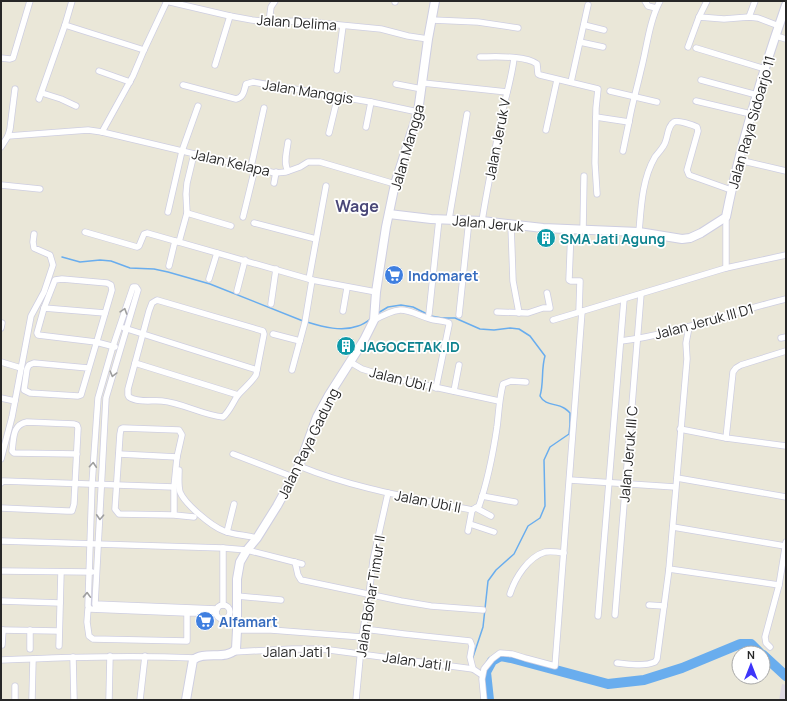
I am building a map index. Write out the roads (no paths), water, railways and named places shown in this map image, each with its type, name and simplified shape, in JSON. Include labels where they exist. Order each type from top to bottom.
[{"type":"street","points":[[1,58],[13,58],[30,1]]},
{"type":"street","points":[[39,99],[66,25],[72,1]]},
{"type":"street","points":[[102,132],[130,82],[166,1]]},
{"type":"street","name":"Jalan Delima","points":[[166,1],[181,3],[230,16],[269,22],[299,21],[381,29],[408,36],[428,39]]},
{"type":"street","points":[[269,22],[271,8],[275,1]]},
{"type":"street","name":"Jalan Mangga","points":[[376,292],[395,184],[418,112],[435,1]]},
{"type":"street","points":[[645,1],[648,6],[656,8]]},
{"type":"street","points":[[623,151],[634,96],[656,8],[660,1]]},
{"type":"street","points":[[688,47],[699,17],[707,1]]},
{"type":"street","points":[[749,17],[755,1]]},
{"type":"street","points":[[571,82],[588,5]]},
{"type":"street","name":"Jalan Raya Sidoarjo 11","points":[[726,217],[738,160],[786,5]]},
{"type":"street","points":[[215,65],[230,16]]},
{"type":"street","points":[[699,17],[724,19],[749,17],[758,18],[779,26]]},
{"type":"street","points":[[432,20],[478,22],[518,28]]},
{"type":"street","points":[[66,25],[144,50]]},
{"type":"street","points":[[584,25],[604,30]]},
{"type":"street","points":[[337,70],[343,26]]},
{"type":"street","points":[[776,36],[786,39]]},
{"type":"street","points":[[580,42],[603,47]]},
{"type":"street","points":[[696,48],[765,69]]},
{"type":"street","points":[[480,57],[514,58],[533,61],[536,64],[538,74],[540,76],[598,89],[595,163],[597,194]]},
{"type":"street","name":"Jalan Jeruk V","points":[[482,221],[487,188],[512,74],[514,58]]},
{"type":"street","points":[[99,71],[130,82]]},
{"type":"street","points":[[546,130],[556,80]]},
{"type":"street","points":[[701,80],[757,95]]},
{"type":"street","name":"Jalan Manggis","points":[[183,85],[236,99],[243,95],[246,84],[253,82],[338,96],[418,112]]},
{"type":"street","points":[[396,84],[507,92]]},
{"type":"street","points":[[1,147],[8,136],[15,89]]},
{"type":"street","points":[[610,91],[657,102]]},
{"type":"street","points":[[42,93],[76,106]]},
{"type":"street","points":[[329,134],[338,96]]},
{"type":"street","points":[[696,101],[752,114]]},
{"type":"street","points":[[366,127],[371,102]]},
{"type":"street","points":[[168,212],[182,151],[198,106]]},
{"type":"street","points":[[243,217],[264,108]]},
{"type":"street","points":[[449,219],[467,114]]},
{"type":"street","points":[[596,117],[629,122]]},
{"type":"street","points":[[639,232],[644,188],[654,158],[664,146],[673,123],[686,123],[698,127],[687,170],[689,175],[731,190]]},
{"type":"street","name":"Jalan Kelapa","points":[[8,136],[88,130],[276,172],[288,171],[300,167],[308,162],[320,162],[395,184]]},
{"type":"street","points":[[288,142],[286,168],[288,171]]},
{"type":"street","points":[[169,266],[187,213],[187,182],[194,154]]},
{"type":"street","points":[[738,160],[786,171]]},
{"type":"street","points":[[274,182],[276,172]]},
{"type":"street","points":[[583,230],[584,176]]},
{"type":"street","points":[[1,185],[40,189]]},
{"type":"street","points":[[292,370],[305,322],[316,239],[326,186]]},
{"type":"street","points":[[187,213],[231,226]]},
{"type":"street","name":"Jalan Jeruk","points":[[389,214],[571,230],[639,232],[686,239],[701,233],[726,217]]},
{"type":"street","points":[[726,217],[726,268]]},
{"type":"street","points":[[429,314],[439,219]]},
{"type":"street","points":[[459,315],[469,220]]},
{"type":"street","points":[[254,223],[316,239]]},
{"type":"street","points":[[511,225],[513,281],[519,313]]},
{"type":"street","points":[[484,700],[483,672],[492,659],[497,655],[503,653],[512,654],[555,666],[570,480],[581,312],[580,281],[569,280],[571,230]]},
{"type":"street","points":[[85,232],[137,247],[139,246],[144,234],[147,233],[311,280],[347,288],[376,292]]},
{"type":"street","points":[[1,459],[15,401],[31,316],[44,292],[52,262],[48,253],[34,248],[34,234]]},
{"type":"street","points":[[210,280],[217,253]]},
{"type":"street","points":[[553,320],[726,268],[786,255]]},
{"type":"street","points":[[237,291],[244,260]]},
{"type":"street","points":[[271,304],[276,269]]},
{"type":"street","points":[[88,368],[34,363],[29,365],[27,369],[24,390],[30,393],[80,396],[82,393],[88,368],[96,342],[105,313],[112,290],[111,285],[107,283],[62,279],[54,281],[44,308],[37,333],[38,335],[96,342],[120,348]]},
{"type":"street","points":[[139,609],[96,605],[96,572],[106,398],[138,290],[132,287],[98,398],[92,484],[87,630],[89,636],[93,639],[188,641],[187,611]]},
{"type":"street","points":[[343,312],[347,288]]},
{"type":"street","name":"Jalan Raya Gadung","points":[[233,652],[236,646],[237,630],[233,611],[237,596],[237,579],[240,562],[247,550],[257,538],[293,477],[299,466],[317,417],[329,395],[364,340],[374,318],[376,292]]},
{"type":"street","points":[[497,312],[528,313],[543,308],[550,308],[547,293]]},
{"type":"street","name":"Jalan Jeruk III C","points":[[615,615],[641,294]]},
{"type":"street","points":[[598,616],[624,299]]},
{"type":"street","name":"Jalan Jeruk III D1","points":[[621,341],[638,339],[689,327],[786,299]]},
{"type":"street","points":[[157,300],[263,331],[264,334],[257,370],[253,379],[238,395],[223,417],[173,403],[131,399],[128,395],[135,363],[152,303],[157,300]]},
{"type":"street","points":[[44,308],[105,313]]},
{"type":"street","points":[[374,318],[396,310],[403,310],[411,311],[432,319],[449,323],[436,388]]},
{"type":"street","points":[[119,327],[257,370]]},
{"type":"street","points":[[617,663],[633,665],[653,663],[658,657],[673,527],[675,487],[687,359],[686,344],[689,327]]},
{"type":"street","points":[[273,334],[300,341]]},
{"type":"street","points":[[726,438],[733,372],[736,368],[748,362],[786,351]]},
{"type":"street","points":[[1,362],[21,368]]},
{"type":"street","name":"Jalan Ubi I","points":[[350,362],[388,377],[454,391]]},
{"type":"street","points":[[135,363],[238,395]]},
{"type":"street","points":[[459,365],[454,391],[499,401]]},
{"type":"street","name":"Jalan Ubi II","points":[[299,466],[350,484],[388,493],[474,509],[479,506],[492,459],[499,401],[504,384],[511,381],[526,382]]},
{"type":"street","points":[[1,398],[15,401]]},
{"type":"street","points":[[98,398],[106,398]]},
{"type":"street","points":[[1,508],[72,511],[74,504],[78,428],[76,425],[28,422],[18,426],[16,429],[12,451],[14,453],[76,454]]},
{"type":"street","points":[[174,515],[174,487],[177,457],[182,435],[179,430],[121,429],[115,509],[119,514],[194,517]]},
{"type":"street","points":[[680,430],[786,446]]},
{"type":"street","points":[[95,441],[104,441]]},
{"type":"street","points":[[119,454],[177,457]]},
{"type":"street","points":[[233,454],[293,477]]},
{"type":"street","points":[[179,466],[179,485],[181,493],[196,511],[208,522],[227,532],[257,538]]},
{"type":"street","points":[[677,478],[786,497]]},
{"type":"street","points":[[570,480],[675,487]]},
{"type":"street","points":[[1,483],[3,481],[174,487]]},
{"type":"street","name":"Jalan Bohar Timur II","points":[[356,700],[362,637],[373,560],[388,493]]},
{"type":"street","points":[[482,496],[515,502]]},
{"type":"street","points":[[227,532],[234,504]]},
{"type":"street","points":[[468,531],[474,509],[491,516]]},
{"type":"street","points":[[470,524],[494,532]]},
{"type":"street","points":[[673,527],[786,544],[779,585],[765,637],[768,645]]},
{"type":"street","points":[[1,541],[223,548],[247,550],[302,564]]},
{"type":"street","points":[[223,548],[223,605]]},
{"type":"street","points":[[510,594],[519,573],[538,555],[547,552],[564,553]]},
{"type":"street","points":[[295,562],[298,575],[301,580],[369,595],[431,606],[483,610]]},
{"type":"street","points":[[669,569],[779,585]]},
{"type":"street","points":[[1,571],[96,572]]},
{"type":"street","points":[[59,646],[61,572]]},
{"type":"street","points":[[237,596],[281,600]]},
{"type":"street","points":[[1,601],[60,603]]},
{"type":"street","points":[[223,605],[233,611],[228,617],[223,619],[218,617],[217,611],[218,607],[223,605]]},
{"type":"street","points":[[648,605],[664,606]]},
{"type":"street","points":[[88,609],[217,611]]},
{"type":"street","points":[[364,628],[470,641],[472,646],[470,657],[473,669],[483,672]]},
{"type":"street","points":[[2,645],[2,630],[59,631]]},
{"type":"street","points":[[30,630],[30,649]]},
{"type":"street","points":[[237,630],[271,630],[362,637]]},
{"type":"street","name":"Jalan Jati 1","points":[[233,652],[322,649],[361,654]]},
{"type":"street","points":[[1,660],[110,656],[195,658],[233,652]]},
{"type":"street","name":"Jalan Jati II","points":[[361,654],[473,669]]},
{"type":"street","points":[[109,700],[110,656]]},
{"type":"street","points":[[140,700],[145,656]]},
{"type":"street","points":[[73,657],[74,700]]},
{"type":"street","points":[[186,700],[191,663],[195,658]]},
{"type":"street","points":[[32,700],[33,659]]},
{"type":"street","points":[[15,686],[15,700]]},
{"type":"waterway","points":[[62,257],[80,262],[100,260],[111,261],[130,268],[154,269],[168,272],[210,284],[303,321]]},
{"type":"waterway","points":[[378,313],[388,307],[401,305],[413,307],[431,316],[455,318],[480,329],[519,329],[530,336],[545,356],[540,396],[548,403],[561,406],[570,413],[569,434],[550,447],[544,460],[545,506],[540,518],[528,526],[514,554],[496,570],[488,581],[483,627],[473,660]]},
{"type":"waterway","points":[[307,322],[326,327],[346,329],[362,325],[372,318]]},
{"type":"waterway","points":[[738,645],[752,645]]},
{"type":"waterway","points":[[489,700],[486,672],[492,661],[501,656],[608,684],[644,680],[682,668],[731,648]]},
{"type":"waterway","points":[[771,662],[786,676]]},
{"type":"place","name":"SMA Jati Agung","points":[[546,238]]},
{"type":"place","name":"Indomaret","points":[[394,275]]},
{"type":"place","name":"JAGOCETAK.ID","points":[[346,346]]},
{"type":"place","name":"Alfamart","points":[[205,621]]},
{"type":"district","name":"Wage","points":[[357,206]]}]
